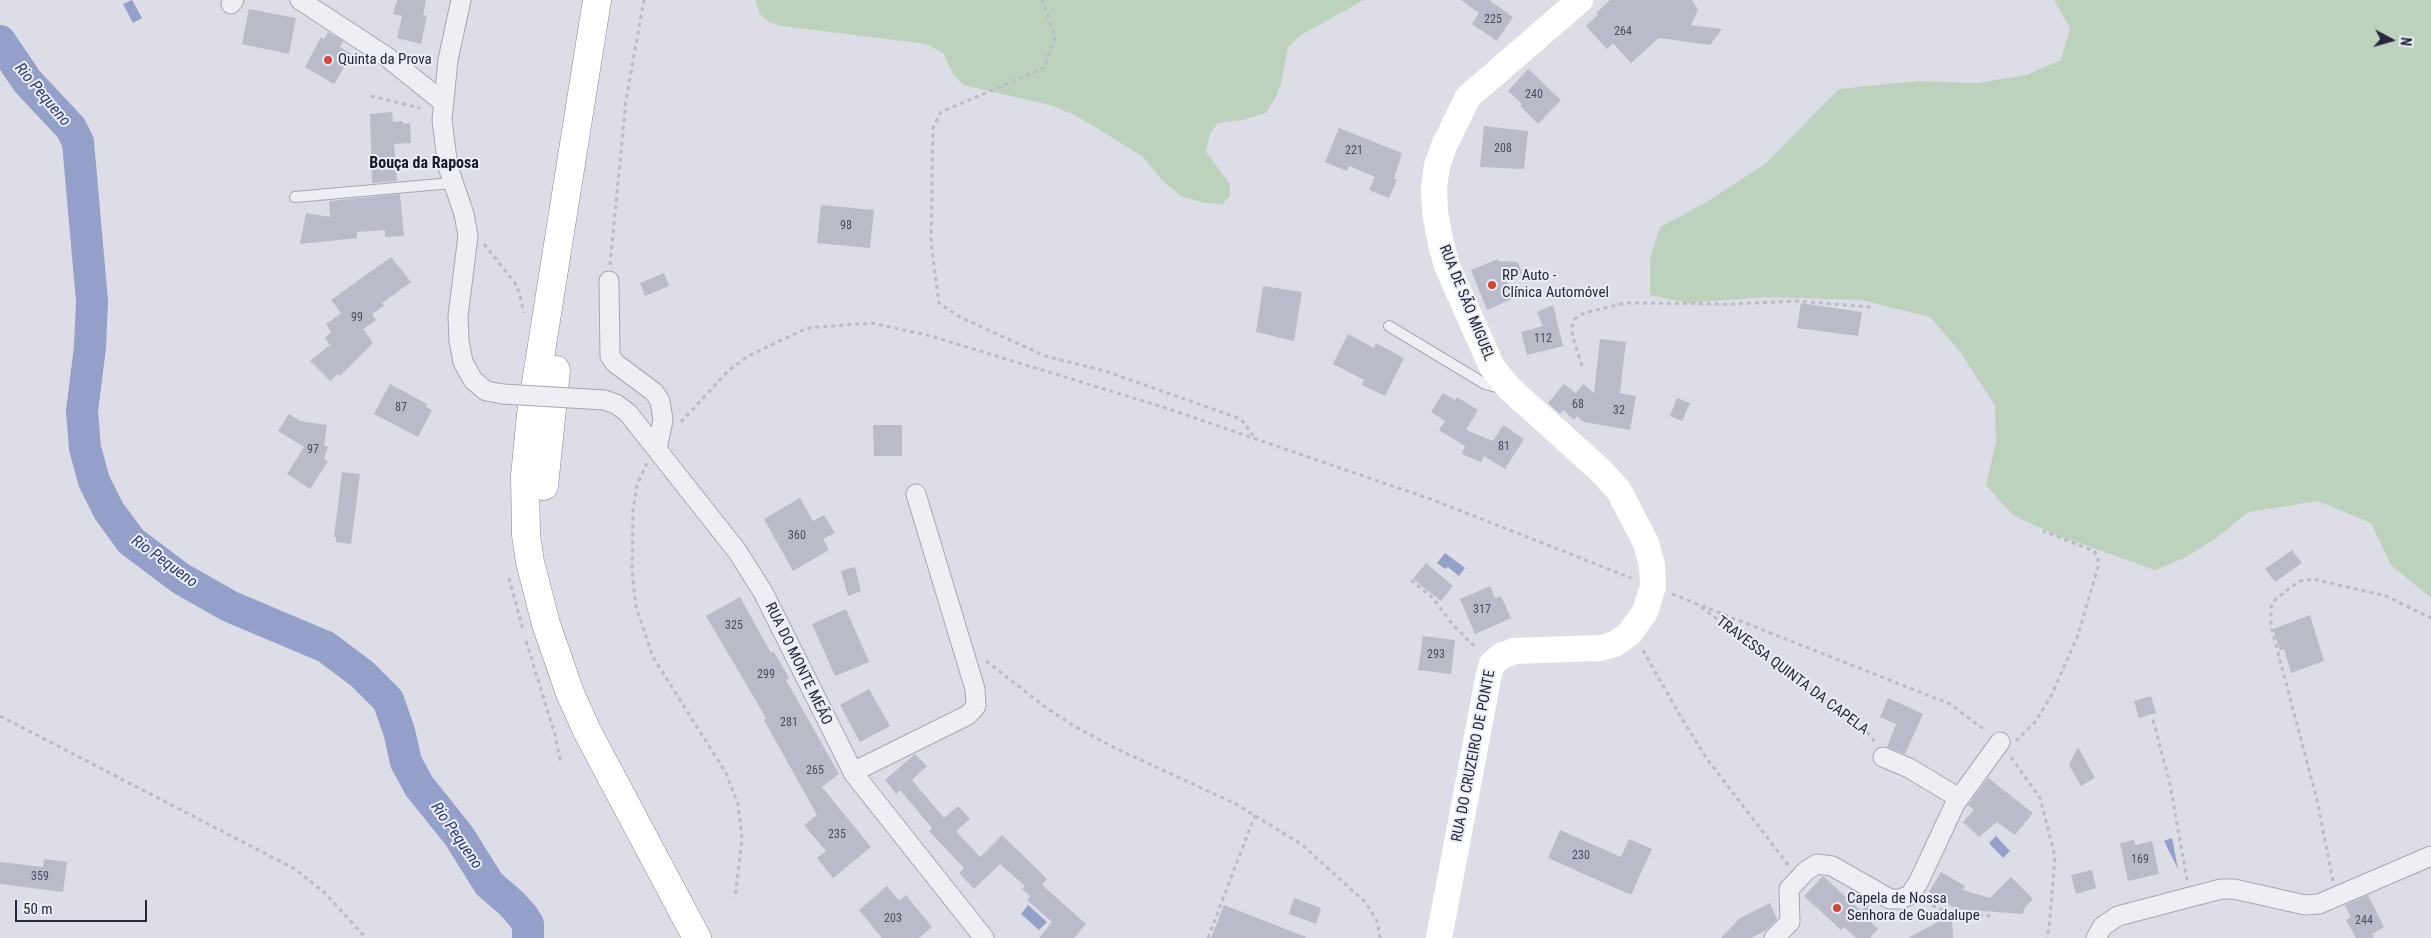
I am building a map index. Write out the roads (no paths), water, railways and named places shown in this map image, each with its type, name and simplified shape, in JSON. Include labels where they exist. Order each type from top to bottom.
[{"type":"highway","points":[[597,0],[531,414],[525,476],[526,535],[538,598],[556,657],[586,731],[697,938]]},
{"type":"highway","points":[[614,0],[559,346],[545,461],[544,528],[562,618],[588,688],[631,779],[715,938]]},
{"type":"street","points":[[300,0],[387,57],[442,108]]},
{"type":"street","points":[[452,183],[445,149],[442,108],[448,60],[461,0]]},
{"type":"street","name":"RUA DE SÃO MIGUEL","points":[[1580,0],[1473,92],[1459,113],[1437,166],[1434,188],[1435,212],[1445,258],[1488,361],[1509,388],[1616,486],[1645,538],[1653,580],[1645,612],[1633,630]]},
{"type":"street","name":"RUA DO MONTE MEÃO","points":[[452,183],[464,214],[468,236],[458,316],[461,355],[466,369],[477,385],[486,391],[503,394],[604,400],[616,404],[625,411],[750,571],[853,772],[984,938]]},
{"type":"street","points":[[609,281],[610,356],[615,363],[654,392],[660,401],[663,420],[656,450]]},
{"type":"street","points":[[853,772],[972,712],[977,698],[916,494]]},
{"type":"street","name":"RUA DO CRUZEIRO DE PONTE","points":[[1439,938],[1490,669],[1496,659],[1508,653],[1600,648],[1618,642],[1633,630]]},
{"type":"street","points":[[1774,938],[1790,922],[1788,893],[1798,878],[1814,864],[1826,864],[1884,896],[1903,897],[1919,881],[1959,798],[2003,746]]},
{"type":"street","points":[[1883,757],[1909,768],[1959,798]]},
{"type":"street","points":[[2096,938],[2103,926],[2114,917],[2230,888],[2305,905],[2319,904],[2336,899],[2431,856]]},
{"type":"lane","points":[[295,197],[452,183]]},
{"type":"lane","points":[[1389,326],[1485,384],[1499,389],[1509,388]]},
{"type":"water","points":[[132,0],[142,18],[133,23],[123,4]]},
{"type":"water","points":[[1445,553],[1465,568],[1459,576],[1448,567],[1445,569],[1437,563]]},
{"type":"water","points":[[1996,836],[2010,851],[2003,858],[1989,843]]},
{"type":"water","points":[[2172,838],[2178,869],[2164,841]]},
{"type":"water","points":[[1028,905],[1047,922],[1039,930],[1021,914]]},
{"type":"waterway","name":"Rio Pequeno","points":[[0,41],[27,81],[71,128],[78,142],[92,301],[90,347],[82,411],[85,448],[94,481],[109,511],[131,541],[180,578],[229,606],[326,647],[362,674],[388,700],[399,731],[406,762],[419,786],[459,836],[489,884],[522,915],[528,924],[528,938]]},
{"type":"place","name":"Quinta da Prova","points":[[328,60]]},
{"type":"place","name":"RP Auto - Clínica Automóvel","points":[[1492,285]]},
{"type":"place","name":"Capela de Nossa Senhora de Guadalupe","points":[[1837,908]]},
{"type":"district","name":"Bouça da Raposa","points":[[424,164]]}]
